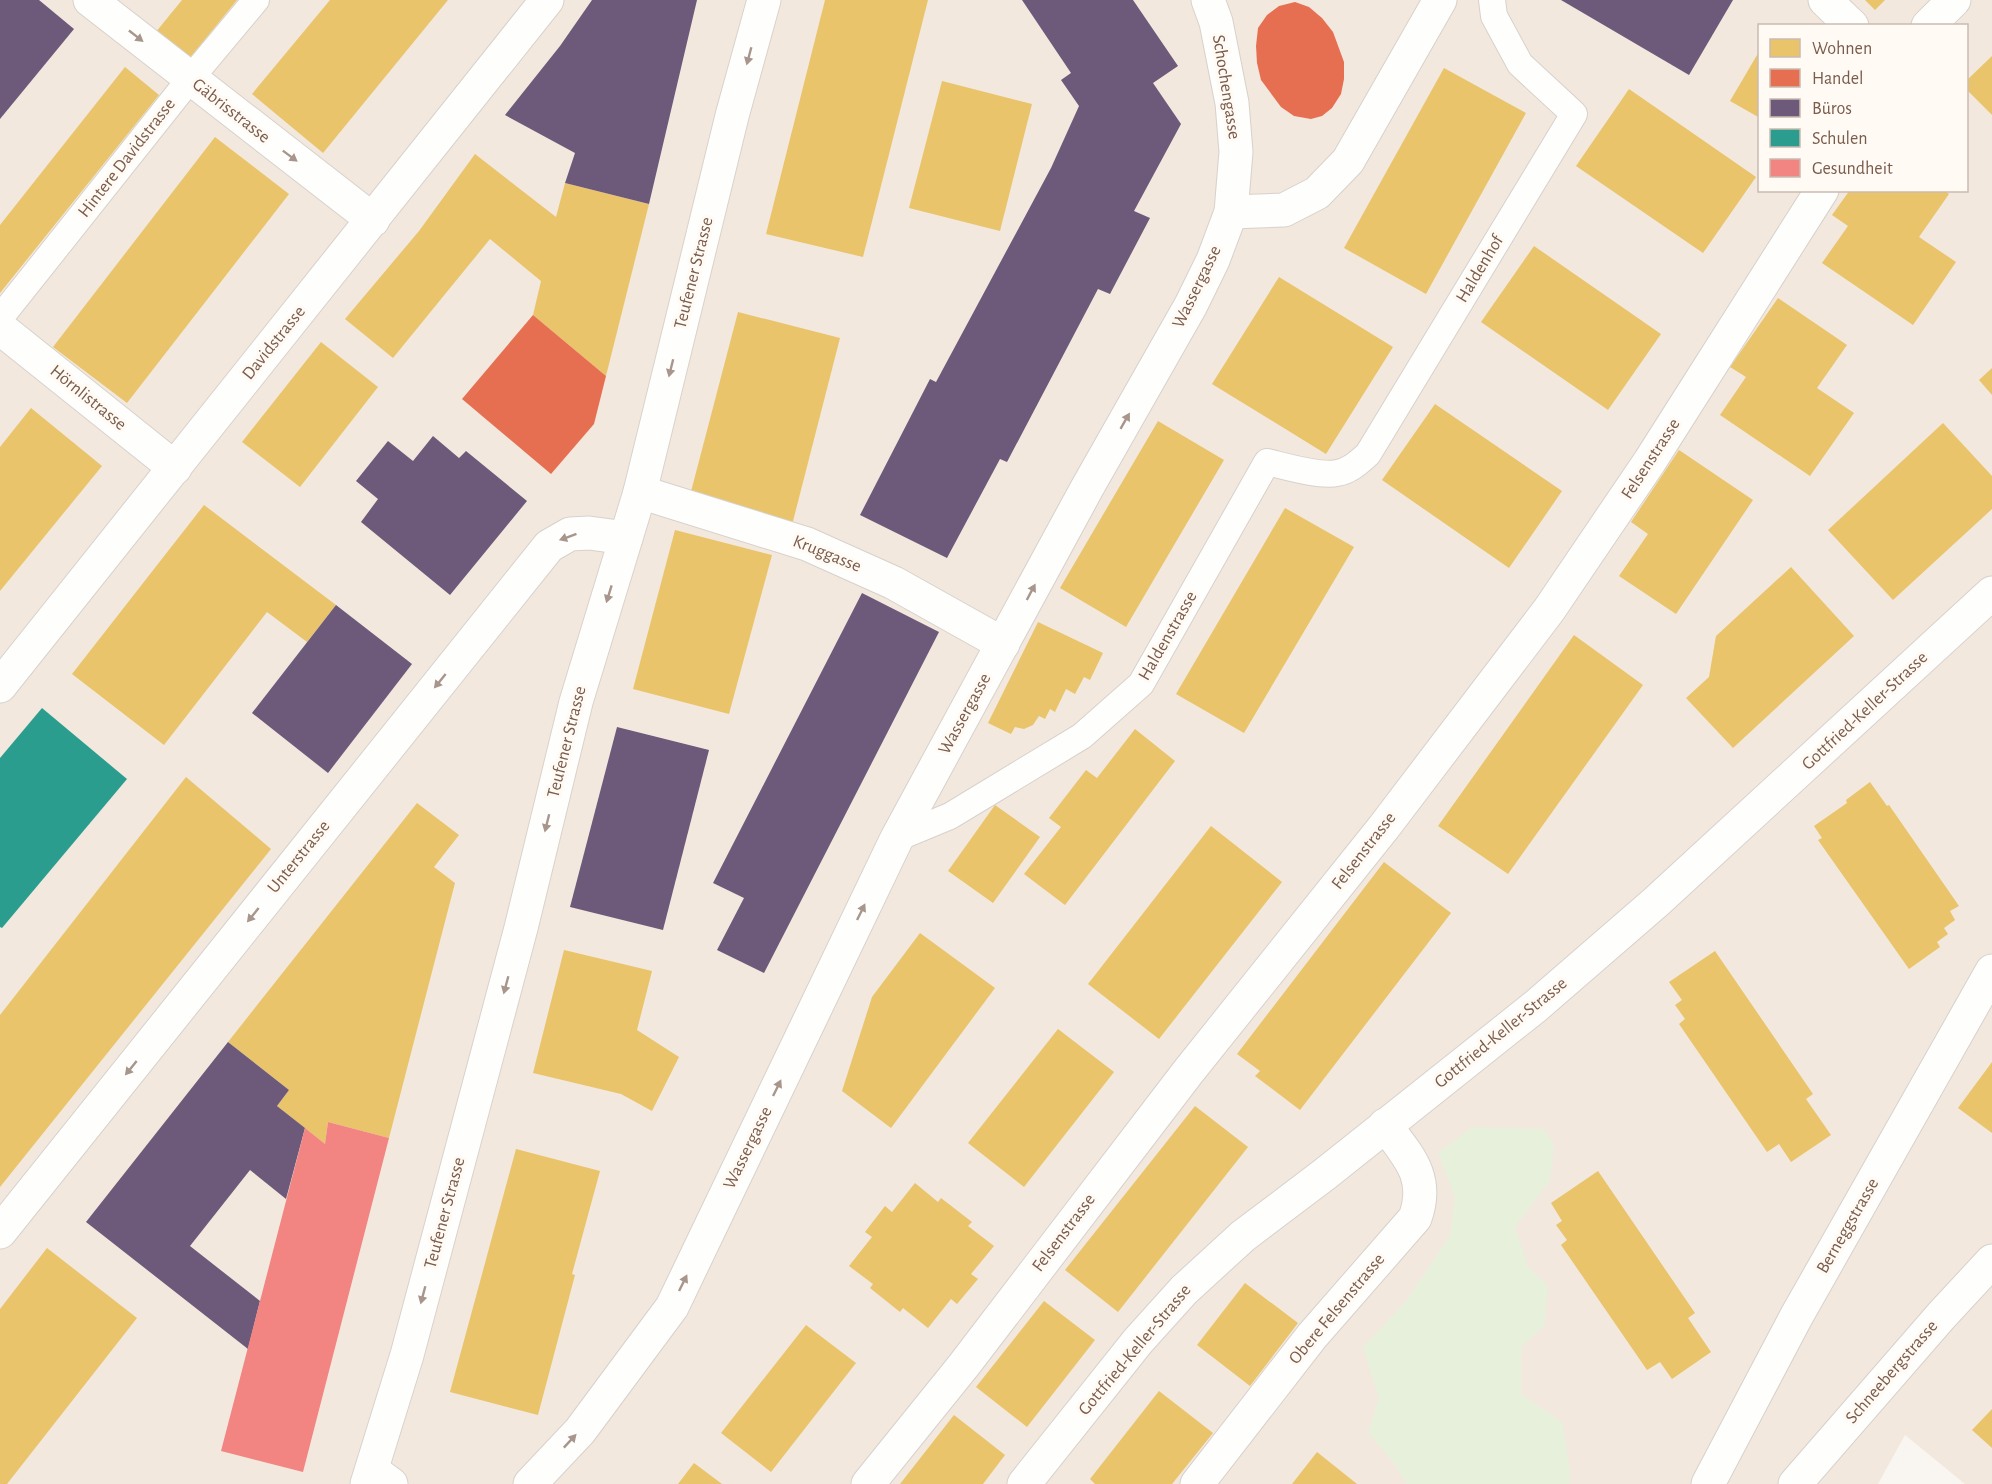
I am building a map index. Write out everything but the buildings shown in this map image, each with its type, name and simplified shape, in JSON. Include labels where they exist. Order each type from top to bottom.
[{"type":"street","name":"Gäbrisstrasse","points":[[90,0],[373,220]]},
{"type":"street","name":"Davidstrasse","points":[[0,686],[547,0]]},
{"type":"street","name":"Teufener Strasse","points":[[377,1479],[410,1344],[521,928],[576,702],[640,492],[730,127],[764,0]]},
{"type":"street","name":"Schochengasse","points":[[1208,0],[1216,22],[1232,103],[1236,152],[1231,212]]},
{"type":"street","points":[[1231,212],[1284,210],[1317,193],[1348,161],[1440,0]]},
{"type":"street","points":[[1825,0],[1850,24]]},
{"type":"street","points":[[1930,24],[1954,0]]},
{"type":"street","name":"Felsenstrasse","points":[[868,1484],[964,1365],[1188,1072],[1384,827],[1549,610],[1650,461],[1821,192]]},
{"type":"street","name":"Wassergasse","points":[[531,1484],[580,1431],[672,1307],[897,838],[1087,488],[1191,305],[1213,260],[1231,212]]},
{"type":"street","name":"Hörnlistrasse","points":[[0,328],[175,468]]},
{"type":"street","name":"Kruggasse","points":[[640,492],[807,544],[894,582],[1004,644]]},
{"type":"street","name":"Unterstrasse","points":[[0,1232],[549,546],[570,534],[589,533],[626,538]]},
{"type":"street","name":"Gottfried-Keller-Strasse","points":[[1024,1484],[1138,1341],[1184,1290],[1244,1236],[1536,1006],[1656,902],[1992,593]]},
{"type":"street","name":"Berneggstrasse","points":[[1708,1484],[1796,1317],[1992,971]]},
{"type":"street","name":"Obere Felsenstrasse","points":[[1197,1484],[1312,1336],[1415,1218],[1421,1195],[1417,1172],[1385,1125]]},
{"type":"street","name":"Schneebergstrasse","points":[[1795,1484],[1941,1316],[1992,1261]]},
{"type":"lane","name":"Hintere Davidstrasse","points":[[0,318],[190,79],[256,0]]},
{"type":"lane","name":"Haldenhof","points":[[1267,462],[1336,474],[1352,468],[1368,453],[1574,114],[1520,64],[1494,16],[1492,0]]},
{"type":"lane","name":"Haldenstrasse","points":[[897,838],[950,816],[1082,736],[1141,684],[1267,462]]},
{"type":"shaded area","points":[[0,0],[1992,0],[1992,1484],[1965,1484],[1905,1435],[1878,1484],[0,1484]]},
{"type":"green space","points":[[1472,1127],[1544,1129],[1554,1144],[1550,1180],[1515,1227],[1528,1267],[1548,1286],[1544,1326],[1521,1347],[1521,1394],[1562,1422],[1570,1484],[1407,1484],[1393,1462],[1368,1433],[1379,1398],[1363,1347],[1407,1300],[1450,1235],[1455,1197],[1438,1153]]}]
